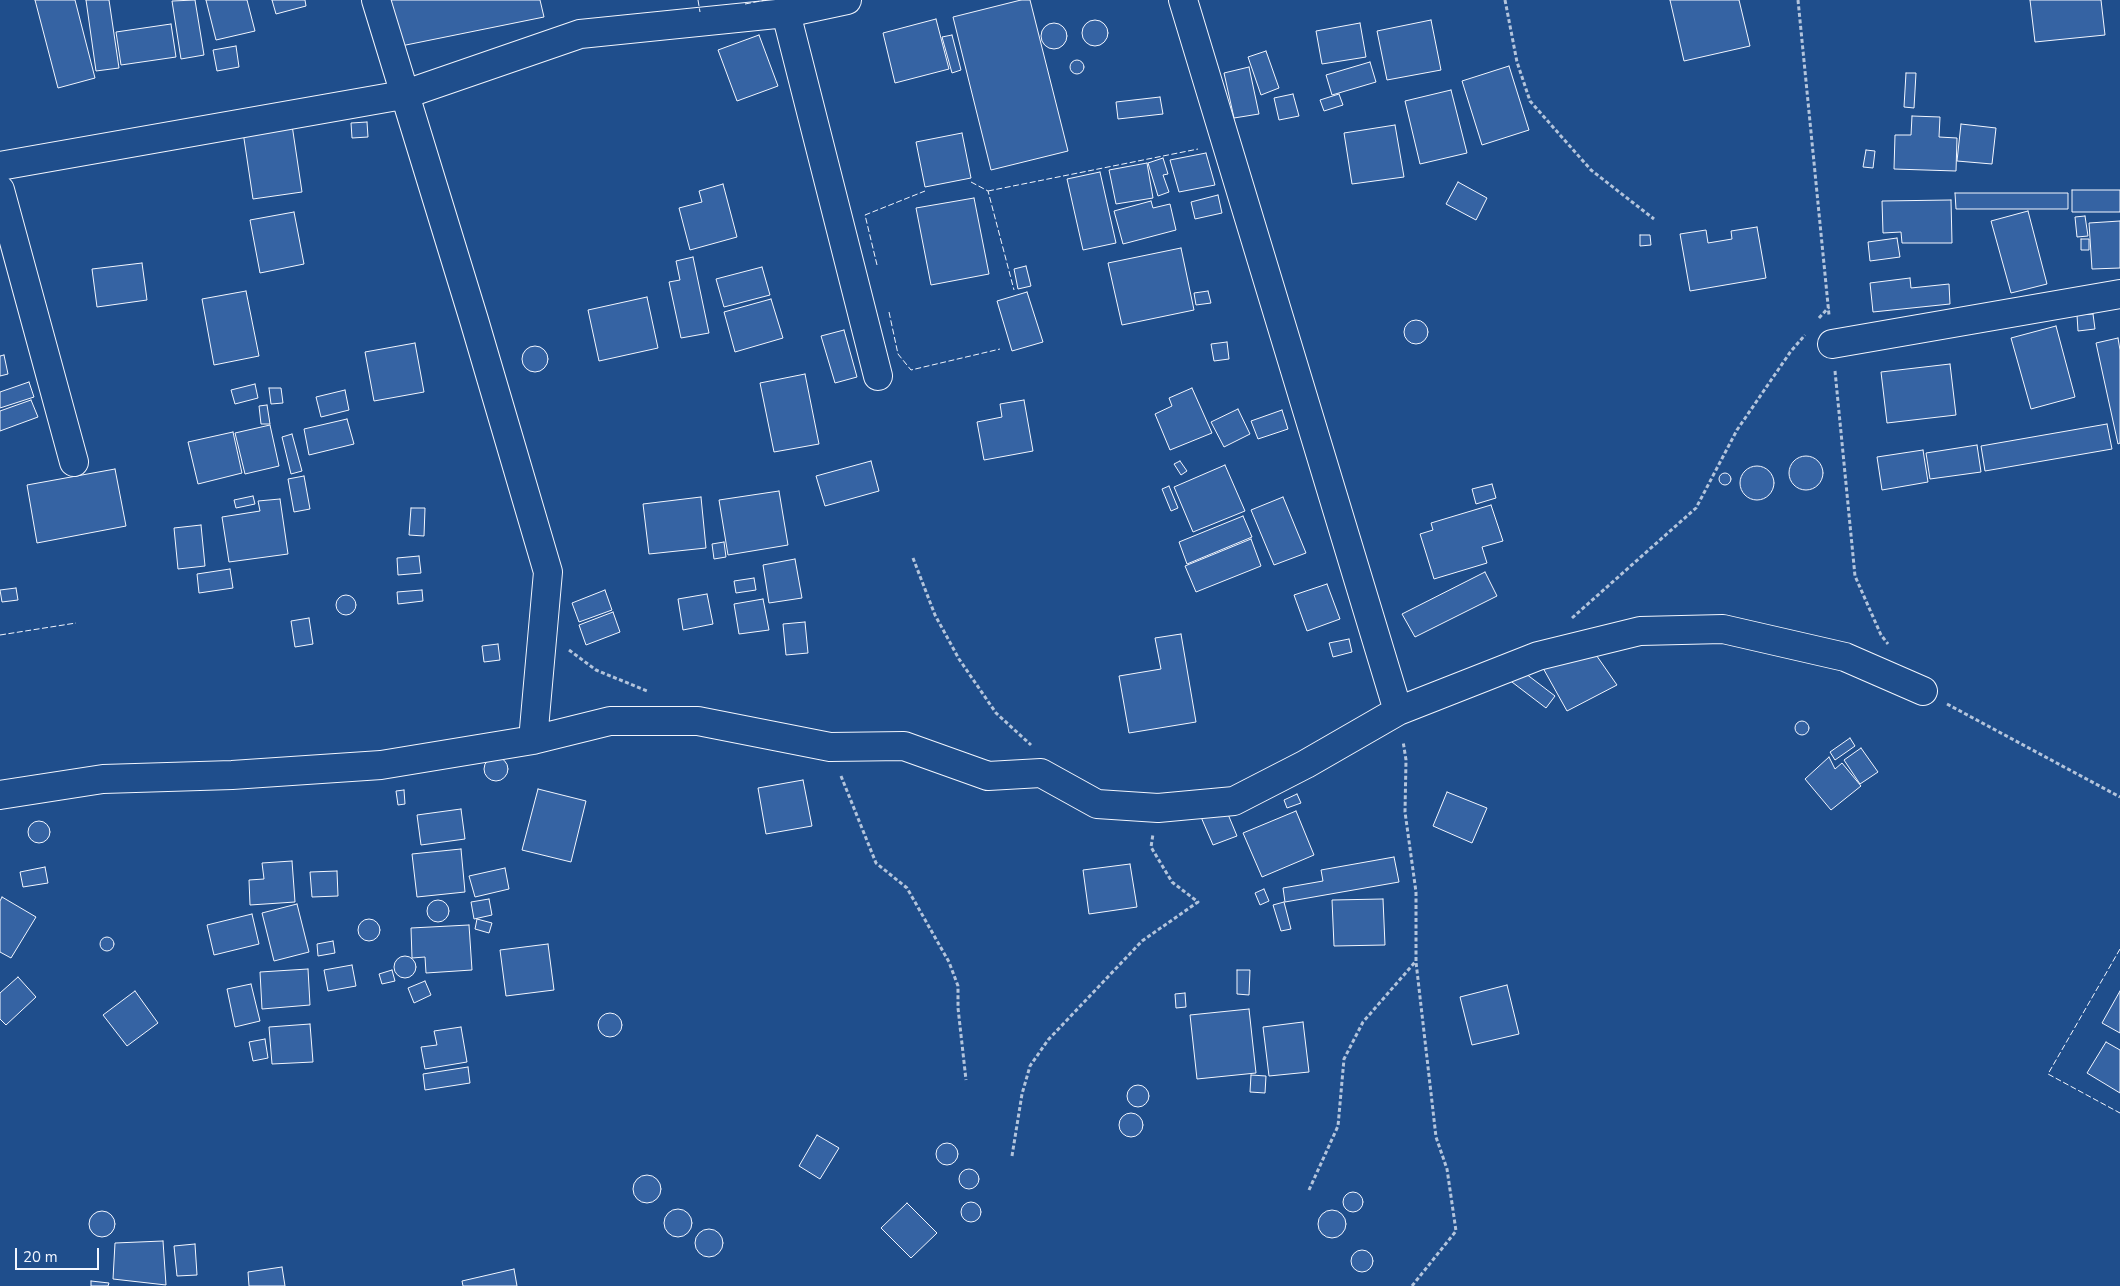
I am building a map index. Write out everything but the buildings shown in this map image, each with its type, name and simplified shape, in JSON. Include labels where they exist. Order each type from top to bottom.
[{"type":"street","points":[[376,0],[474,320],[548,572],[533,740]]},
{"type":"street","points":[[0,166],[404,95],[580,34],[786,13],[847,0]]},
{"type":"street","points":[[1183,0],[1398,711]]},
{"type":"street","points":[[786,13],[878,376]]},
{"type":"street","points":[[0,190],[74,462]]},
{"type":"street","points":[[1832,344],[2120,294]]},
{"type":"street","points":[[0,795],[103,780],[232,775],[381,765],[533,740],[610,721],[698,721],[830,747],[904,746],[988,776],[1041,773],[1097,804],[1158,808],[1234,801],[1306,764],[1398,711],[1538,656],[1640,631],[1723,629],[1845,657],[1923,691]]},
{"type":"path","points":[[1505,0],[1517,62],[1530,101],[1591,170],[1654,219]]},
{"type":"path","points":[[1798,0],[1855,576],[1881,635],[1893,651]]},
{"type":"path","points":[[1816,322],[1828,307]]},
{"type":"path","points":[[1567,624],[1578,611],[1696,508],[1737,430],[1791,351],[1810,329]]},
{"type":"path","points":[[913,558],[935,615],[959,659],[996,713],[1038,751]]},
{"type":"path","points":[[568,649],[596,670],[655,695]]},
{"type":"path","points":[[1923,691],[2120,797]]},
{"type":"path","points":[[1398,711],[1406,760],[1405,812],[1416,892],[1416,961],[1436,1137],[1447,1169],[1456,1231],[1412,1286]]},
{"type":"path","points":[[830,747],[858,823],[876,863],[907,888],[949,962],[958,986],[958,1008],[966,1080]]},
{"type":"path","points":[[1012,1156],[1022,1094],[1030,1066],[1048,1040],[1142,942],[1198,902],[1172,882],[1151,847],[1158,808]]},
{"type":"path","points":[[1309,1190],[1338,1126],[1344,1059],[1364,1022],[1416,961]]},
{"type":"fence","points":[[698,0],[700,12]]},
{"type":"fence","points":[[745,4],[766,0]]},
{"type":"fence","points":[[988,191],[1198,149]]},
{"type":"fence","points":[[971,182],[988,191],[1014,290]]},
{"type":"fence","points":[[877,265],[865,215],[925,191]]},
{"type":"fence","points":[[889,312],[898,354],[911,370],[1000,349]]},
{"type":"fence","points":[[0,635],[76,623]]},
{"type":"fence","points":[[2120,949],[2048,1074],[2120,1113]]}]
